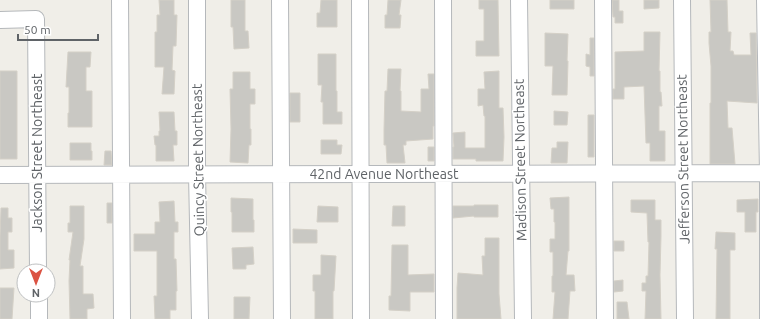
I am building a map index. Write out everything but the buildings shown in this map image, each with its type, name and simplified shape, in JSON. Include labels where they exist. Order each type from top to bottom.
[{"type":"street","points":[[120,0],[122,319]]},
{"type":"street","name":"Quincy Street Northeast","points":[[197,0],[197,174],[200,319]]},
{"type":"street","points":[[280,0],[282,319]]},
{"type":"street","points":[[360,0],[361,319]]},
{"type":"street","points":[[443,0],[444,319]]},
{"type":"street","name":"Madison Street Northeast","points":[[519,0],[522,319]]},
{"type":"street","points":[[603,0],[605,319]]},
{"type":"street","name":"Jefferson Street Northeast","points":[[682,0],[685,319]]},
{"type":"street","points":[[765,0],[769,173],[768,319]]},
{"type":"street","name":"Jackson Street Northeast","points":[[0,20],[36,19],[38,263]]},
{"type":"street","name":"42nd Avenue Northeast","points":[[0,175],[769,173]]},
{"type":"street","points":[[39,303],[39,319]]}]
